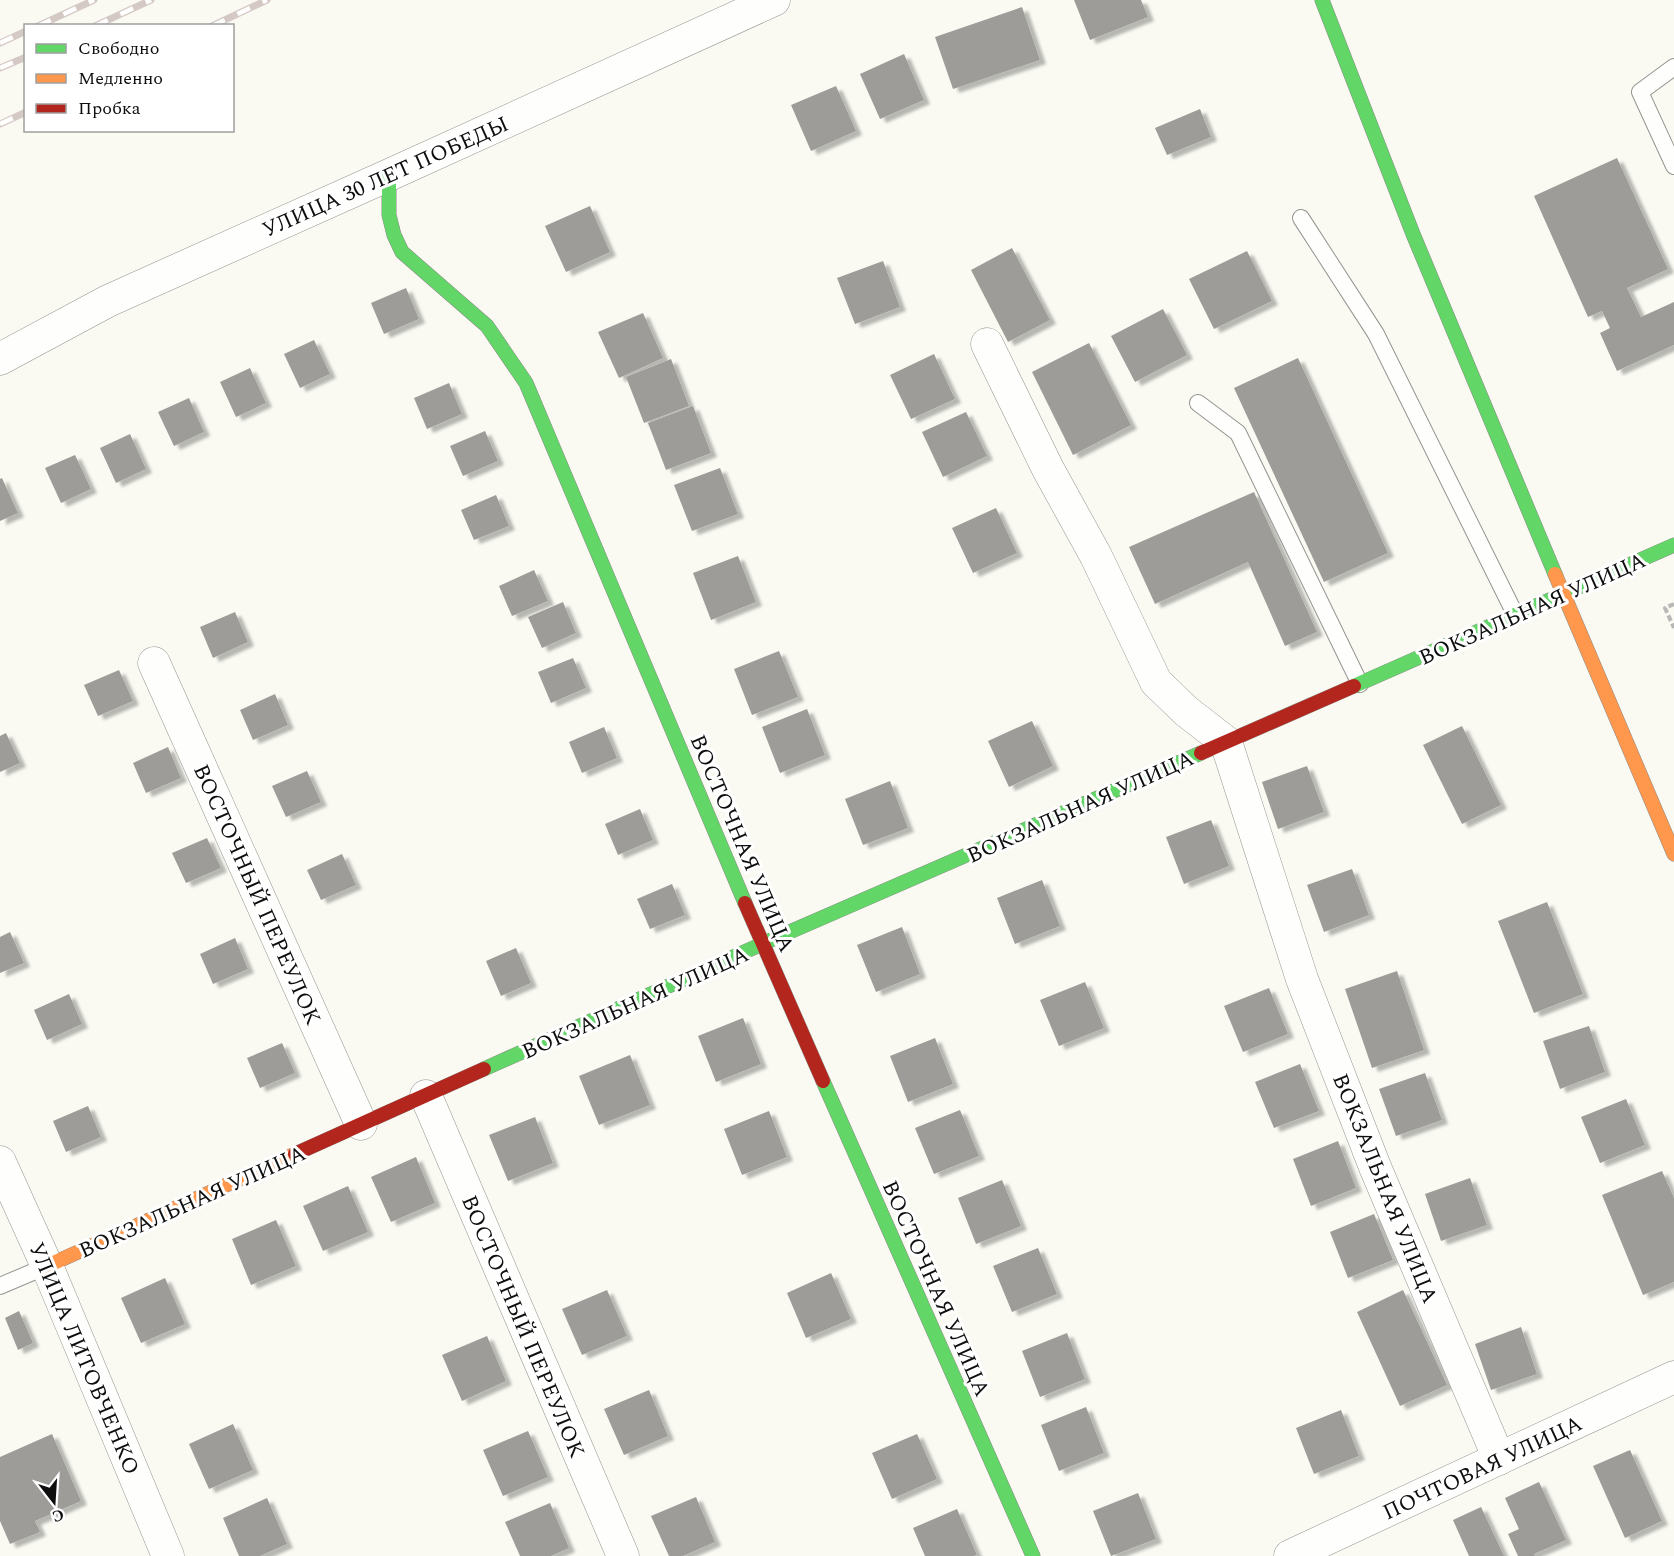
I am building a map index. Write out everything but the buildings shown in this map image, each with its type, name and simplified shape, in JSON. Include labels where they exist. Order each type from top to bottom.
[{"type":"street","name":"УЛИЦА 30 ЛЕТ ПОБЕДЫ","points":[[0,358],[108,301],[774,0]]},
{"type":"street","points":[[1322,0],[1413,234],[1674,854]]},
{"type":"street","name":"ВОСТОЧНАЯ УЛИЦА","points":[[389,175],[389,215],[402,252],[488,326],[526,382],[762,944],[1033,1556]]},
{"type":"street","name":"ВОКЗАЛЬНАЯ УЛИЦА","points":[[987,344],[1048,469],[1096,556],[1156,682],[1185,711],[1226,742],[1306,990],[1375,1167],[1499,1459]]},
{"type":"street","name":"ВОКЗАЛЬНАЯ УЛИЦА","points":[[47,1266],[762,944],[1674,545]]},
{"type":"street","name":"ВОСТОЧНЫЙ ПЕРЕУЛОК","points":[[154,663],[361,1124]]},
{"type":"street","name":"ВОСТОЧНЫЙ ПЕРЕУЛОК","points":[[426,1096],[623,1556]]},
{"type":"street","name":"УЛИЦА ЛИТОВЧЕНКО","points":[[0,1162],[47,1266],[168,1556]]},
{"type":"street","name":"ПОЧТОВАЯ УЛИЦА","points":[[1290,1556],[1329,1548],[1499,1459],[1674,1377]]},
{"type":"lane","points":[[1674,67],[1640,92],[1674,166]]},
{"type":"lane","points":[[1301,218],[1376,334],[1516,616]]},
{"type":"lane","points":[[1198,403],[1238,433],[1360,684]]},
{"type":"lane","points":[[0,1286],[47,1266]]},
{"type":"path","points":[[1674,604],[1665,608],[1674,628]]},
{"type":"railway","points":[[42,24],[94,0]]},
{"type":"railway","points":[[99,24],[151,0]]},
{"type":"railway","points":[[216,24],[267,0]]},
{"type":"railway","points":[[0,43],[24,32]]},
{"type":"railway","points":[[0,68],[24,58]]},
{"type":"railway","points":[[0,124],[24,113]]},
{"type":"traffic: fast","points":[[1322,0],[1413,234],[1555,574]]},
{"type":"traffic: fast","points":[[389,175],[389,215],[394,235],[402,252],[487,326],[526,383],[745,903]]},
{"type":"traffic: fast","points":[[1354,686],[1674,545]]},
{"type":"traffic: fast","points":[[484,1069],[762,944],[1201,753]]},
{"type":"traffic: fast","points":[[823,1081],[1033,1556]]},
{"type":"traffic: slow","points":[[1555,574],[1674,854]]},
{"type":"traffic: slow","points":[[47,1266],[295,1154]]},
{"type":"traffic: jam","points":[[1201,753],[1354,686]]},
{"type":"traffic: jam","points":[[745,903],[823,1081]]},
{"type":"traffic: jam","points":[[295,1154],[484,1069]]}]
